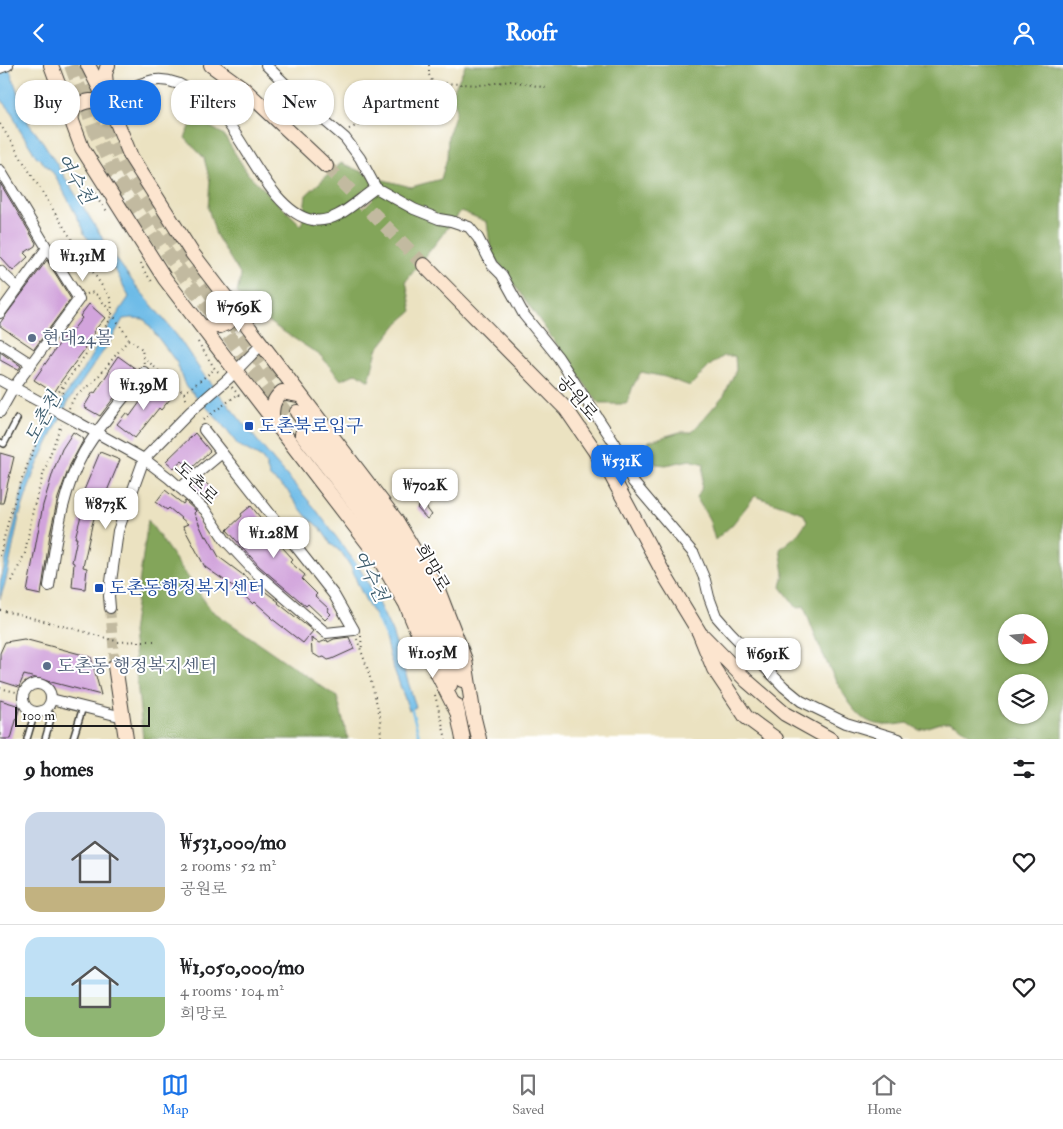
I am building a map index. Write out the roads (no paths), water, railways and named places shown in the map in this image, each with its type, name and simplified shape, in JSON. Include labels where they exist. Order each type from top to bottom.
[{"type":"main road","points":[[51,65],[57,80]]},
{"type":"main road","points":[[88,65],[96,80]]},
{"type":"main road","points":[[105,80],[108,65]]},
{"type":"main road","points":[[211,65],[244,89],[326,166]]},
{"type":"main road","points":[[73,125],[82,149],[165,279],[203,327],[231,374],[272,418],[336,500],[386,570],[406,604],[423,645],[458,714]]},
{"type":"main road","points":[[118,125],[131,157],[192,253],[396,520],[438,590],[465,660],[473,711]]},
{"type":"main road","name":"공원로","points":[[424,265],[566,409],[610,473],[665,576],[699,631],[714,669],[746,717],[776,739]]},
{"type":"main road","points":[[203,327],[220,326],[229,322],[232,313],[230,302]]},
{"type":"main road","points":[[272,418],[272,407],[276,397],[282,392],[299,395]]},
{"type":"main road","name":"희망로","points":[[463,739],[443,657],[434,635],[392,556],[293,415],[377,516],[401,550],[424,589],[444,631],[473,711],[478,739]]},
{"type":"main road","name":"공원로","points":[[699,631],[747,681],[785,714],[830,739]]},
{"type":"main road","points":[[115,667],[126,739]]},
{"type":"street","points":[[0,68],[8,65]]},
{"type":"street","points":[[266,65],[311,109],[340,133],[360,158],[376,188],[414,209],[439,219],[470,227],[492,265],[502,275],[524,315],[558,357],[613,441],[633,482],[694,554],[705,580],[716,615],[730,632],[784,687],[802,701],[846,723],[899,739]]},
{"type":"street","points":[[156,80],[176,82],[193,92],[226,121],[277,197],[302,216],[313,220],[327,220],[338,216],[376,188]]},
{"type":"street","points":[[0,412],[14,387],[79,299],[1,174]]},
{"type":"street","points":[[0,313],[47,248]]},
{"type":"street","points":[[0,271],[18,288]]},
{"type":"street","points":[[0,344],[31,364]]},
{"type":"street","points":[[110,608],[109,596],[118,531],[144,459],[191,411],[262,344]]},
{"type":"street","points":[[49,586],[63,508],[74,474],[84,453],[97,433],[144,372]]},
{"type":"street","points":[[0,380],[14,387]]},
{"type":"street","name":"도촌로","points":[[14,387],[144,459],[204,510],[225,540],[254,571],[326,633],[354,630],[334,595],[222,453]]},
{"type":"street","points":[[180,488],[222,453],[204,423]]},
{"type":"street","points":[[37,684],[49,690],[51,699],[50,703],[39,711],[27,707],[23,699],[29,687],[37,684]]},
{"type":"street","points":[[51,699],[123,717]]},
{"type":"lane","points":[[0,442],[4,444],[17,419]]},
{"type":"lane","points":[[73,739],[83,707]]},
{"type":"lane","points":[[27,739],[39,711],[52,715],[45,739]]},
{"type":"water","points":[[0,65],[8,65],[15,85],[15,119],[12,112],[0,98]]},
{"type":"water","points":[[17,125],[30,125],[43,142],[108,247],[133,282],[178,337],[203,374],[314,507],[360,569],[392,632],[416,707],[409,710],[390,658],[382,626],[369,607],[351,567],[342,553],[331,544],[321,529],[307,517],[287,490],[270,477],[262,458],[238,445],[221,423],[184,383],[177,363],[144,319],[123,319],[111,340],[68,402],[34,472],[19,517],[6,580],[0,599],[0,584],[24,484],[38,451],[63,399],[129,297],[117,273],[84,234],[83,228],[56,177],[36,156]]},
{"type":"waterway","name":"여수천","points":[[376,616],[386,638]]},
{"type":"waterway","name":"여수천","points":[[411,707],[420,739]]},
{"type":"tunnel","points":[[71,65],[97,136],[118,180],[170,257],[289,417]]},
{"type":"tunnel","points":[[82,65],[107,131],[128,174],[179,251],[279,387]]},
{"type":"tunnel","points":[[326,166],[424,265]]},
{"type":"tunnel","points":[[110,608],[115,666]]},
{"type":"place","name":"현대24몰","points":[[32,338]]},
{"type":"place","name":"도촌북로입구","points":[[249,426]]},
{"type":"place","name":"도촌동행정복지센터","points":[[99,588]]},
{"type":"place","name":"도촌동 행정복지센터","points":[[47,666]]},
{"type":"water label","name":"도촌천","points":[[43,418]]}]
